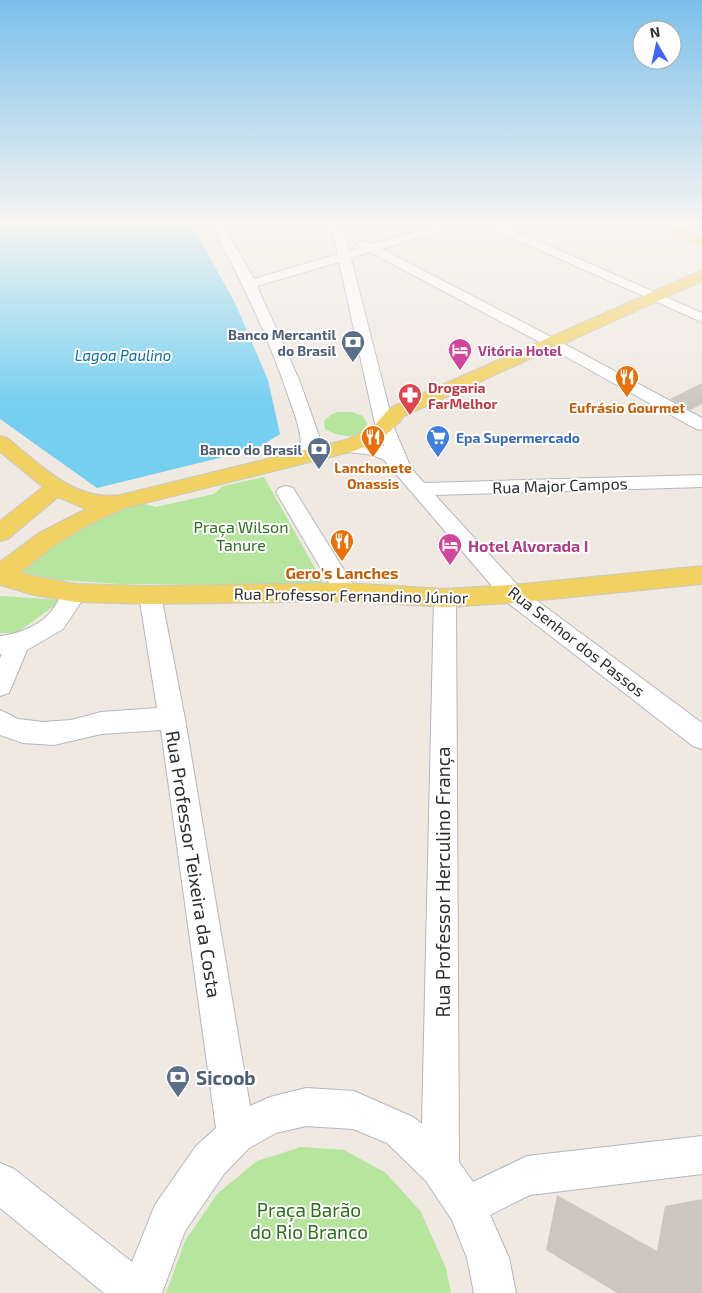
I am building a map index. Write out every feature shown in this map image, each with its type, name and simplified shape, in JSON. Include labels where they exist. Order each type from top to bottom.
[{"type":"main road","points":[[0,442],[57,487],[80,499],[100,504],[120,502],[347,447],[368,439],[386,429],[397,412],[680,285]]},
{"type":"main road","points":[[0,533],[57,487]]},
{"type":"main road","points":[[0,576],[47,540],[80,520],[120,502]]},
{"type":"main road","name":"Rua Professor Fernandino Júnior","points":[[0,576],[34,586],[76,592],[150,595],[346,592],[445,598],[512,594],[702,575]]},
{"type":"street","points":[[250,285],[292,382],[310,436],[310,447],[298,459]]},
{"type":"street","name":"Rua Senhor dos Passos","points":[[351,285],[386,429],[402,467]]},
{"type":"street","points":[[442,285],[702,425]]},
{"type":"street","points":[[629,285],[702,318]]},
{"type":"street","name":"Rua Senhor dos Passos","points":[[347,447],[377,450],[390,456],[402,467],[419,489],[512,594],[702,738]]},
{"type":"street","name":"Rua Major Campos","points":[[419,489],[702,482]]},
{"type":"street","points":[[286,492],[346,592]]},
{"type":"street","points":[[0,686],[9,644],[55,623],[76,592]]},
{"type":"street","name":"Rua Professor Teixeira da Costa","points":[[150,595],[172,719],[236,1134]]},
{"type":"street","name":"Rua Professor Herculino França","points":[[440,1167],[445,598]]},
{"type":"street","points":[[0,721],[15,730],[31,733],[48,733],[71,731],[101,723],[172,719]]},
{"type":"street","points":[[142,1293],[169,1219],[210,1160],[236,1134],[270,1116],[306,1107],[354,1110],[400,1130],[440,1167],[466,1206],[488,1258],[495,1293]]},
{"type":"street","points":[[466,1206],[527,1176],[702,1155]]},
{"type":"street","points":[[0,1183],[137,1293]]},
{"type":"green space","points":[[352,412],[363,416],[367,424],[364,430],[348,436],[336,434],[325,429],[324,421],[332,414]]},
{"type":"green space","name":"Praça Wilson Tanure","points":[[264,477],[325,586],[120,584],[61,580],[15,571],[53,541],[103,516],[142,503],[156,507],[214,494],[223,486]]},
{"type":"green space","points":[[0,596],[62,600],[17,633],[0,633]]},
{"type":"green space","name":"Praça Barão do Rio Branco","points":[[301,1147],[344,1150],[386,1173],[421,1212],[446,1268],[451,1293],[166,1293],[185,1241],[217,1194],[257,1161]]},
{"type":"water","name":"Lagoa Paulino","points":[[0,285],[225,285],[236,305],[268,380],[280,434],[256,449],[97,488],[0,419]]},
{"type":"building","points":[[702,383],[702,404],[690,410],[670,399]]},
{"type":"building","points":[[557,1195],[657,1251],[665,1206],[702,1199],[702,1293],[617,1293],[546,1250]]},
{"type":"place","name":"Banco Mercantil do Brasil","points":[[353,363]]},
{"type":"place","name":"Vitória Hotel","points":[[460,371]]},
{"type":"place","name":"Eufrásio Gourmet","points":[[627,398]]},
{"type":"place","name":"Drogaria FarMelhor","points":[[410,416]]},
{"type":"place","name":"Lanchonete Onassis","points":[[373,458]]},
{"type":"place","name":"Epa Supermercado","points":[[438,458]]},
{"type":"place","name":"Banco do Brasil","points":[[319,470]]},
{"type":"place","name":"Gero's Lanches","points":[[342,562]]},
{"type":"place","name":"Hotel Alvorada I","points":[[450,566]]},
{"type":"place","name":"Sicoob","points":[[178,1098]]}]
